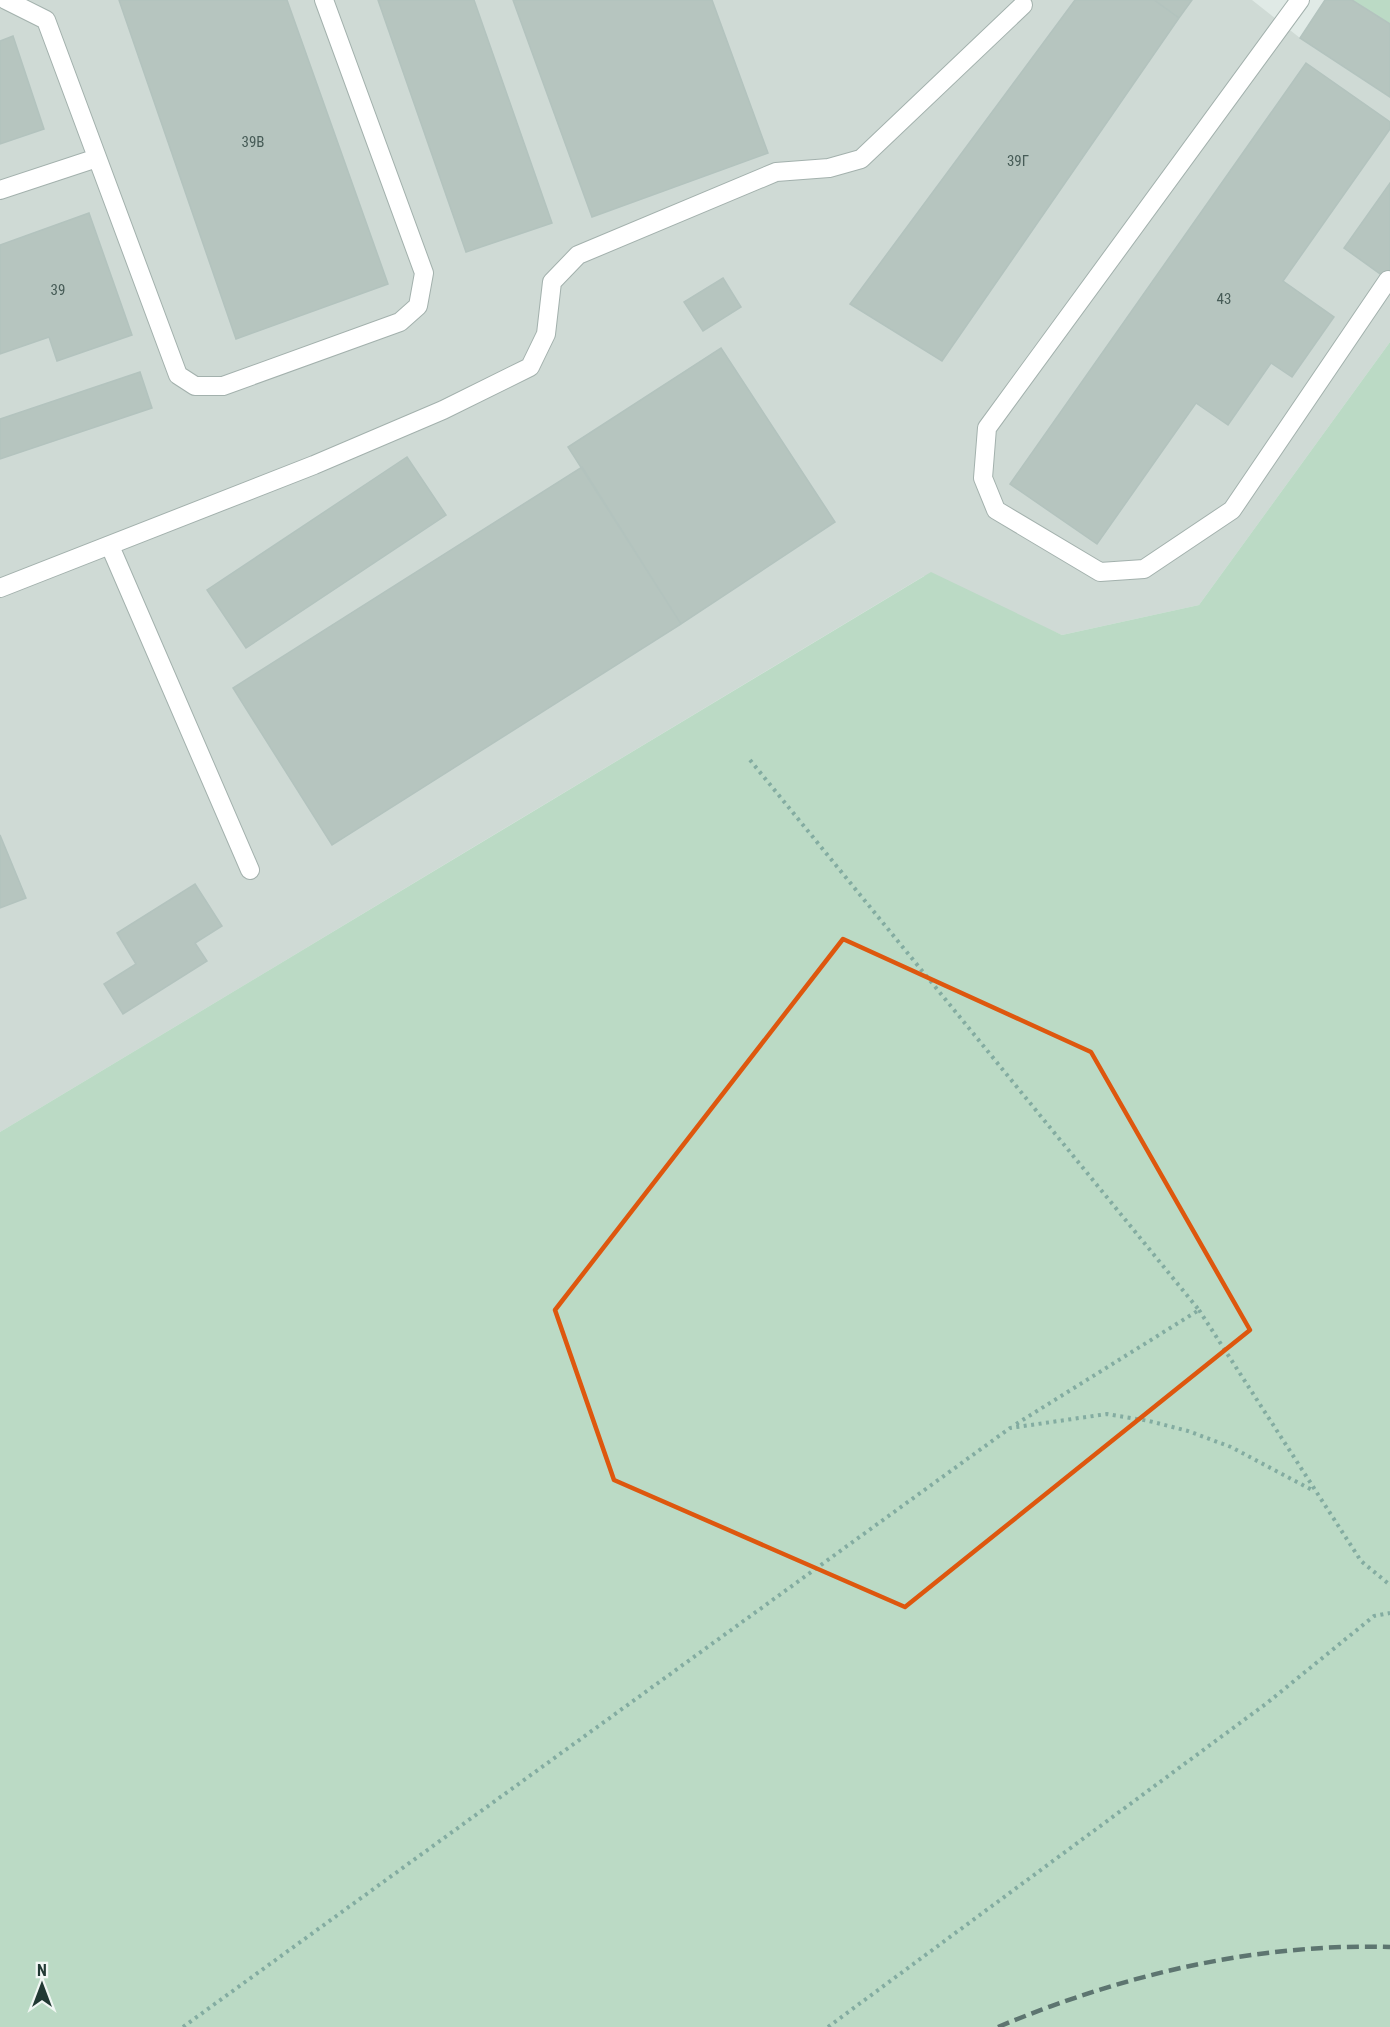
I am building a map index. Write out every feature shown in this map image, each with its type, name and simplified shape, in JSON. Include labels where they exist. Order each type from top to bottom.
[{"type":"lane","points":[[6,0],[46,20],[178,375],[195,386],[223,386],[400,322],[418,306],[423,273],[324,0]]},
{"type":"lane","points":[[1300,0],[987,428],[983,478],[996,510],[1100,572],[1144,569],[1232,510],[1389,280]]},
{"type":"lane","points":[[0,588],[110,546],[443,410],[530,367],[546,334],[552,282],[578,255],[776,171],[829,168],[861,159],[1023,5]]},
{"type":"lane","points":[[0,190],[97,158]]},
{"type":"lane","points":[[110,546],[250,870]]},
{"type":"path","points":[[750,760],[1199,1310],[1361,1561],[1390,1585]]},
{"type":"path","points":[[183,2027],[1010,1428],[1199,1310]]},
{"type":"path","points":[[1010,1428],[1107,1414],[1149,1421],[1188,1431],[1231,1447],[1314,1491]]},
{"type":"path","points":[[828,2027],[1267,1703],[1374,1616],[1390,1613]]},
{"type":"highlighted area","points":[[843,939],[1091,1052],[1250,1330],[905,1607],[614,1480],[555,1310]]},
{"type":"shaded area","points":[[0,0],[1252,0],[1300,38],[1325,0],[1352,0],[1390,24],[1390,342],[1199,605],[1062,635],[924,576],[0,1132]]},
{"type":"green space","points":[[1352,0],[1390,0],[1390,24]]},
{"type":"green space","points":[[1390,342],[1390,2027],[0,2027],[0,1132],[931,572],[1062,635],[1199,605]]},
{"type":"building","points":[[119,0],[287,0],[388,284],[236,339]]},
{"type":"building","points":[[378,0],[474,0],[552,223],[466,252]]},
{"type":"building","points":[[513,0],[712,0],[768,153],[592,217]]},
{"type":"building","points":[[1075,0],[1154,0],[1179,18],[942,361],[850,304]]},
{"type":"building","points":[[1154,0],[1192,0],[1179,18]]},
{"type":"building","points":[[1325,0],[1352,0],[1390,24],[1390,97],[1300,38]]},
{"type":"building","points":[[13,36],[44,129],[0,144],[0,41]]},
{"type":"building","points":[[1306,63],[1390,122],[1390,129],[1283,281],[1334,317],[1292,377],[1271,363],[1228,425],[1196,403],[1097,544],[1010,484]]},
{"type":"building","points":[[1390,183],[1390,281],[1344,248]]},
{"type":"building","points":[[89,213],[132,335],[57,361],[49,337],[0,354],[0,245]]},
{"type":"building","points":[[723,278],[741,307],[703,331],[684,302]]},
{"type":"building","points":[[721,348],[835,522],[681,624],[568,447]]},
{"type":"building","points":[[140,372],[152,408],[0,459],[0,419]]},
{"type":"building","points":[[407,457],[446,515],[246,648],[207,590]]},
{"type":"building","points":[[582,467],[681,624],[332,845],[233,688]]},
{"type":"building","points":[[0,835],[26,898],[0,908]]},
{"type":"building","points":[[195,884],[222,926],[195,943],[207,961],[123,1014],[104,984],[136,964],[117,933]]},
{"type":"railway","points":[[998,2027],[1093,1992],[1190,1966],[1289,1951],[1339,1947],[1390,1947]]}]
